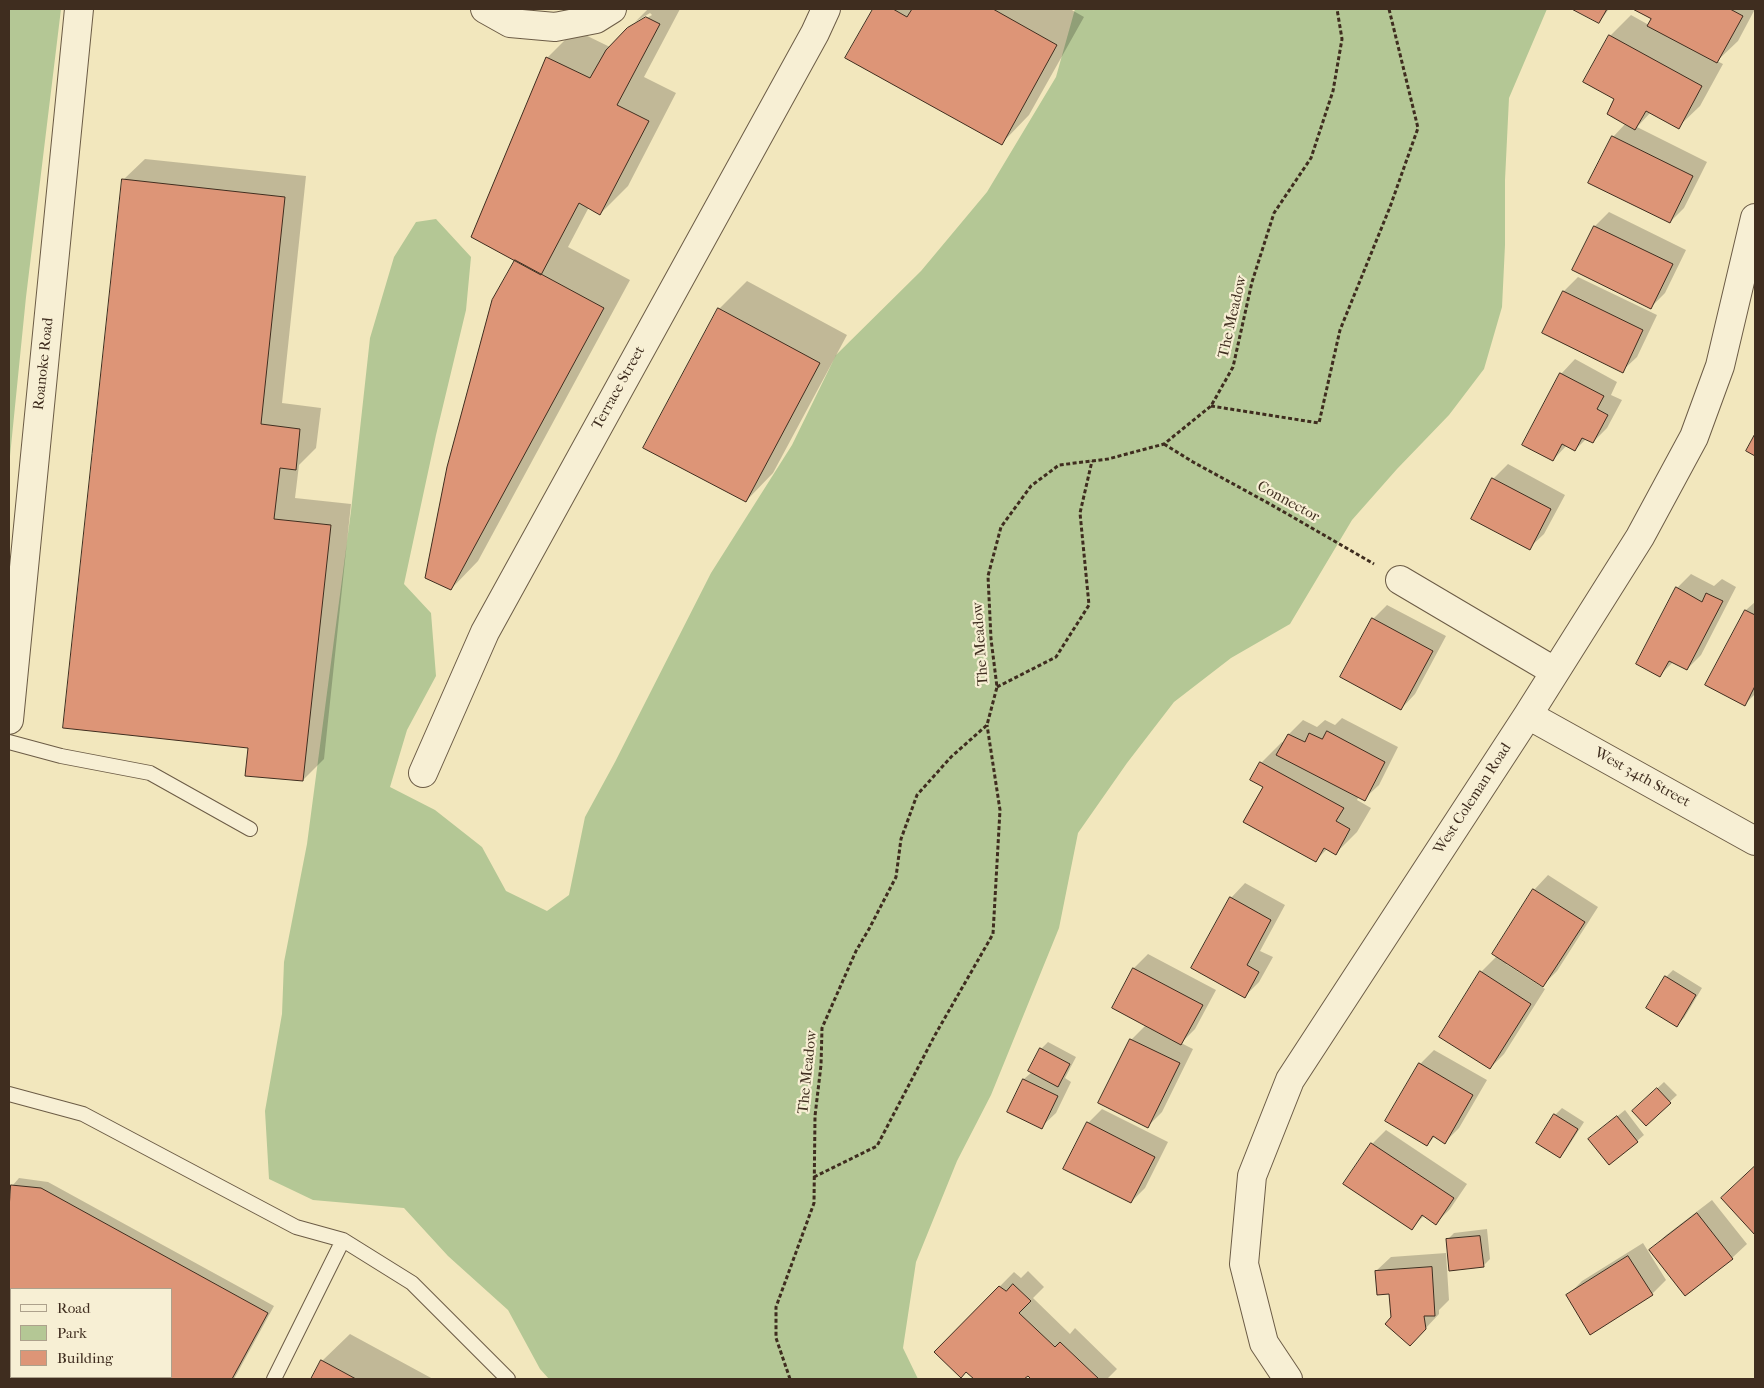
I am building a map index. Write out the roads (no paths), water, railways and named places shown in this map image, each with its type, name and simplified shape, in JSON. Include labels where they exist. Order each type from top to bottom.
[{"type":"street","name":"Roanoke Road","points":[[9,720],[79,9]]},
{"type":"street","points":[[485,9],[510,23],[556,27],[596,19],[612,9]]},
{"type":"street","name":"Terrace Street","points":[[423,773],[484,632],[815,33],[826,9]]},
{"type":"street","name":"West Coleman Road","points":[[1288,1379],[1264,1343],[1244,1264],[1252,1176],[1290,1080],[1528,714],[1640,536],[1694,437],[1720,366],[1754,225]]},
{"type":"street","points":[[1400,580],[1554,671]]},
{"type":"street","name":"West 34th Street","points":[[1528,714],[1755,841]]},
{"type":"lane","points":[[9,742],[61,756],[150,773],[250,829]]},
{"type":"lane","points":[[9,1094],[83,1114],[296,1227],[344,1240],[412,1283],[508,1379]]},
{"type":"lane","points":[[274,1379],[344,1240]]}]
